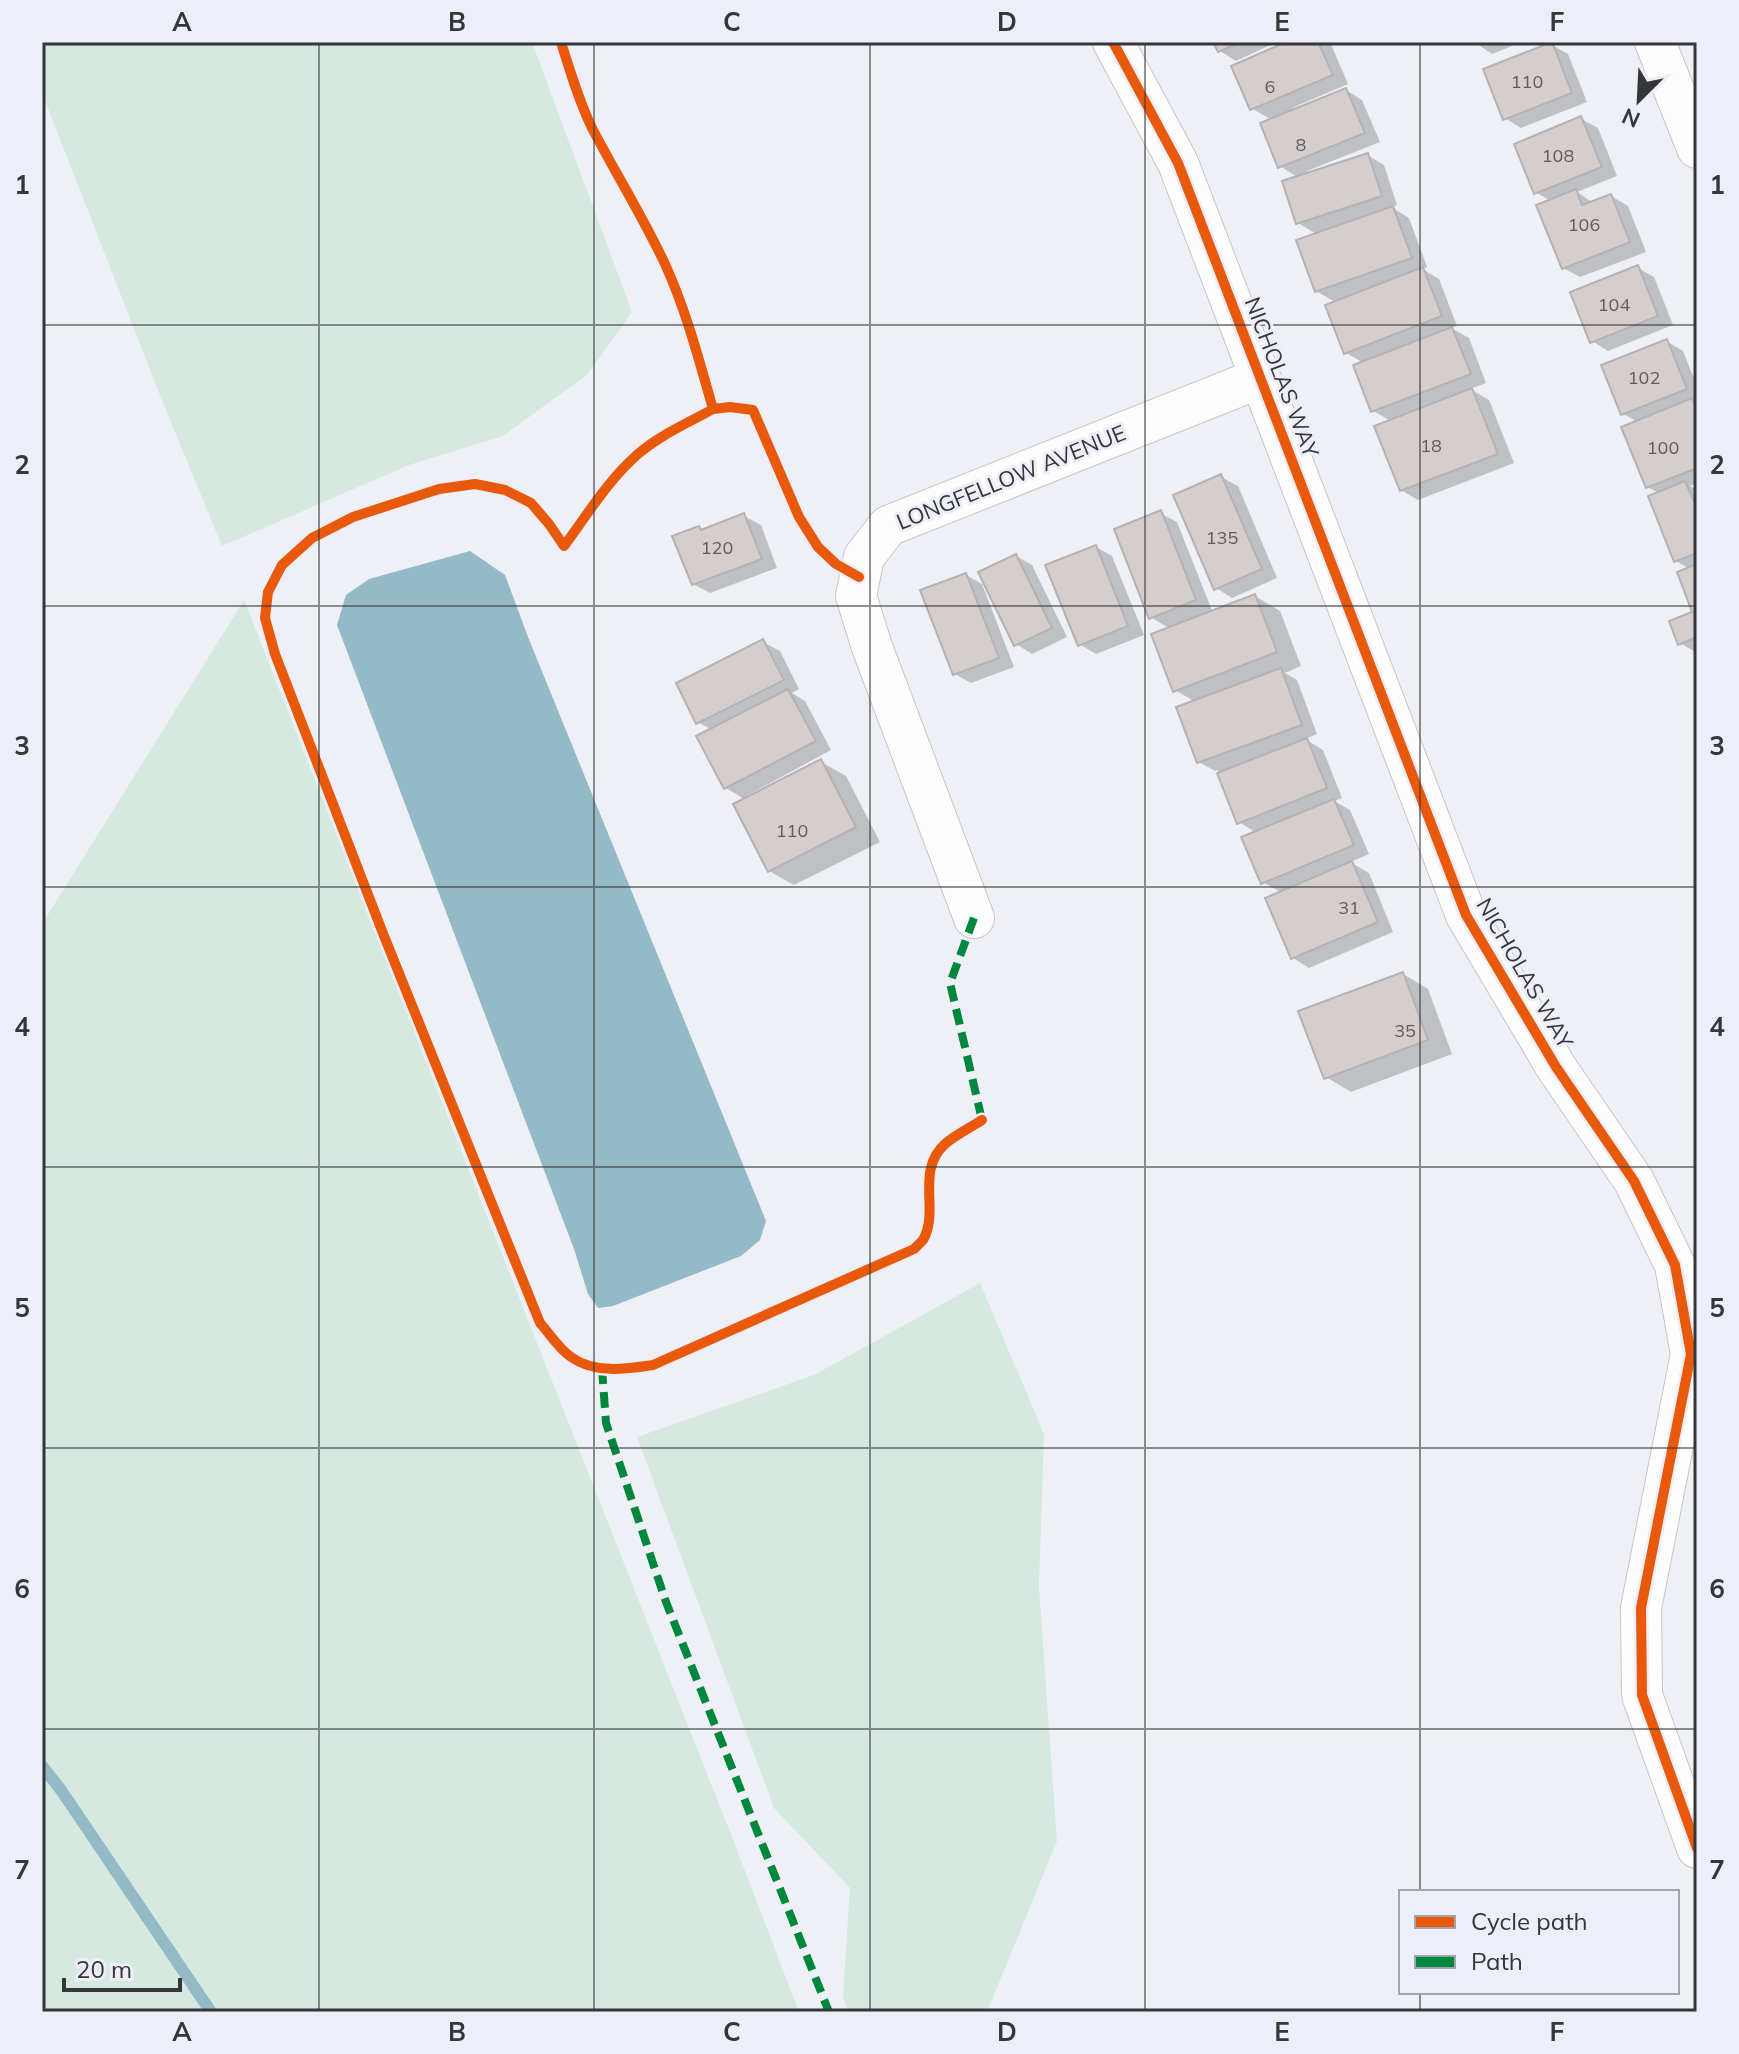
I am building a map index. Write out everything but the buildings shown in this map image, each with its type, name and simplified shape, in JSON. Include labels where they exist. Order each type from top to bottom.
[{"type":"street","name":"NICHOLAS WAY","points":[[1113,42],[1178,163],[1466,915],[1556,1067],[1634,1181],[1675,1265],[1691,1354],[1641,1608],[1642,1695],[1697,1848]]},
{"type":"street","points":[[1655,42],[1697,148]]},
{"type":"street","name":"LONGFELLOW AVENUE","points":[[974,918],[872,647],[856,596],[864,557],[888,526],[1260,378]]},
{"type":"green space","points":[[42,42],[532,42],[632,312],[587,375],[503,436],[409,465],[222,546],[42,93]]},
{"type":"green space","points":[[244,600],[799,2012],[42,2012],[42,924]]},
{"type":"green space","points":[[980,1283],[1044,1434],[1039,1587],[1057,1841],[987,2012],[849,2012],[843,1998],[850,1888],[774,1808],[637,1437],[814,1375]]},
{"type":"water","points":[[470,551],[505,575],[766,1221],[760,1240],[741,1256],[613,1306],[598,1308],[588,1294],[574,1249],[337,625],[346,595],[369,579]]},
{"type":"waterway","points":[[42,1766],[211,2012]]},
{"type":"marked path","points":[[974,918],[950,983],[982,1120]]},
{"type":"marked path","points":[[602,1368],[606,1423],[666,1602],[829,2012]]},
{"type":"cycle path","points":[[561,42],[592,128],[673,281],[713,409],[730,407],[753,410],[799,517],[818,547],[836,564],[859,577]]},
{"type":"cycle path","points":[[1113,42],[1178,163],[1466,915],[1556,1067],[1634,1181],[1675,1265],[1691,1354],[1641,1608],[1642,1695],[1697,1848]]},
{"type":"cycle path","points":[[713,409],[665,435],[627,464],[564,546],[531,503],[505,490],[475,484],[439,489],[353,517],[312,538],[282,565],[268,592],[265,618],[275,654],[384,936],[540,1323],[571,1357],[600,1368],[653,1365],[914,1249],[928,1229],[929,1179],[936,1155],[945,1144],[982,1120]]}]
